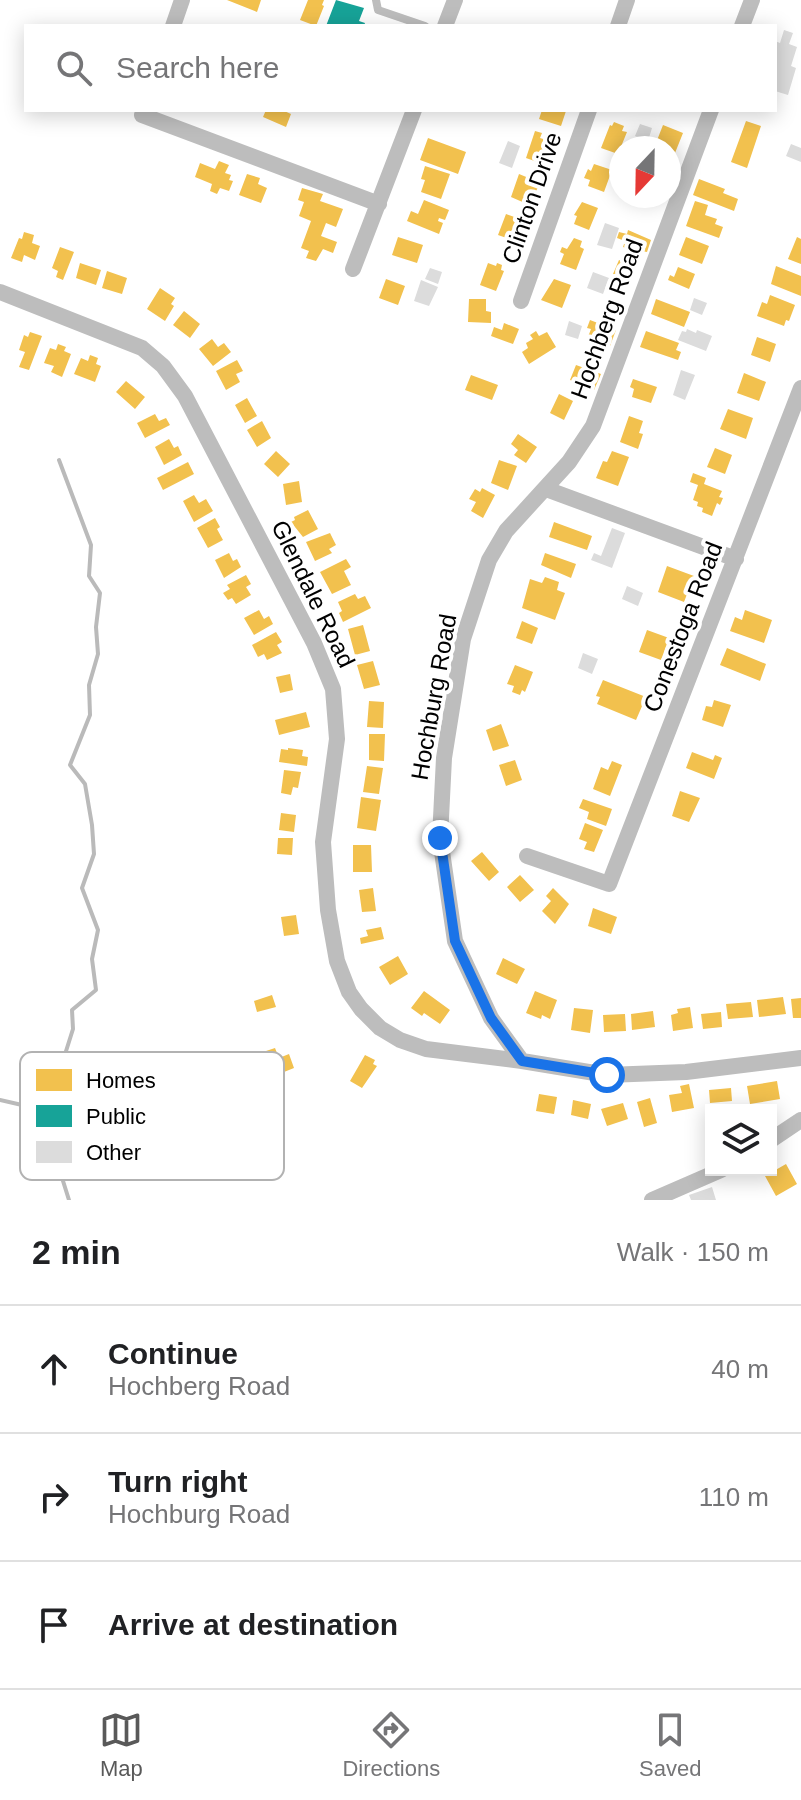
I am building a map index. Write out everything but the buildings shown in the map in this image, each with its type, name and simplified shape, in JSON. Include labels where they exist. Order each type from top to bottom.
[{"type":"street","points":[[174,24],[182,0]]},
{"type":"street","points":[[446,24],[455,0]]},
{"type":"street","points":[[619,24],[627,0]]},
{"type":"street","points":[[743,24],[752,0]]},
{"type":"street","points":[[143,112],[379,204]]},
{"type":"street","points":[[353,269],[413,112]]},
{"type":"street","name":"Clinton Drive","points":[[521,301],[588,112]]},
{"type":"street","name":"Hochberg Road","points":[[546,489],[593,426],[710,112]]},
{"type":"street","name":"Glendale Road","points":[[0,292],[117,336],[142,348],[163,366],[185,396],[314,643],[333,689],[337,739],[323,842],[328,910],[335,949],[349,992],[380,1028],[400,1040],[426,1049],[522,1061]]},
{"type":"street","name":"Conestoga Road","points":[[527,856],[609,884],[801,388]]},
{"type":"street","points":[[546,489],[736,559]]},
{"type":"street","name":"Hochburg Road","points":[[522,1061],[491,1018],[455,941],[440,838],[444,758],[463,639],[489,560],[506,531],[546,489]]},
{"type":"street","points":[[522,1061],[607,1075],[686,1072],[801,1058]]},
{"type":"street","points":[[777,1136],[801,1120]]},
{"type":"street","points":[[652,1200],[707,1176]]},
{"type":"lane","points":[[376,0],[378,10],[419,24]]},
{"type":"waterway","points":[[59,460],[91,545],[89,576],[100,593],[96,627],[98,654],[89,685],[90,715],[70,765],[85,784],[92,825],[94,854],[82,888],[98,930],[92,959],[96,990],[72,1010],[73,1029],[66,1052]]},
{"type":"waterway","points":[[0,1100],[20,1105]]},
{"type":"waterway","points":[[63,1180],[69,1200]]},
{"type":"route","points":[[440,838],[455,941],[491,1018],[522,1061],[607,1075]]}]
